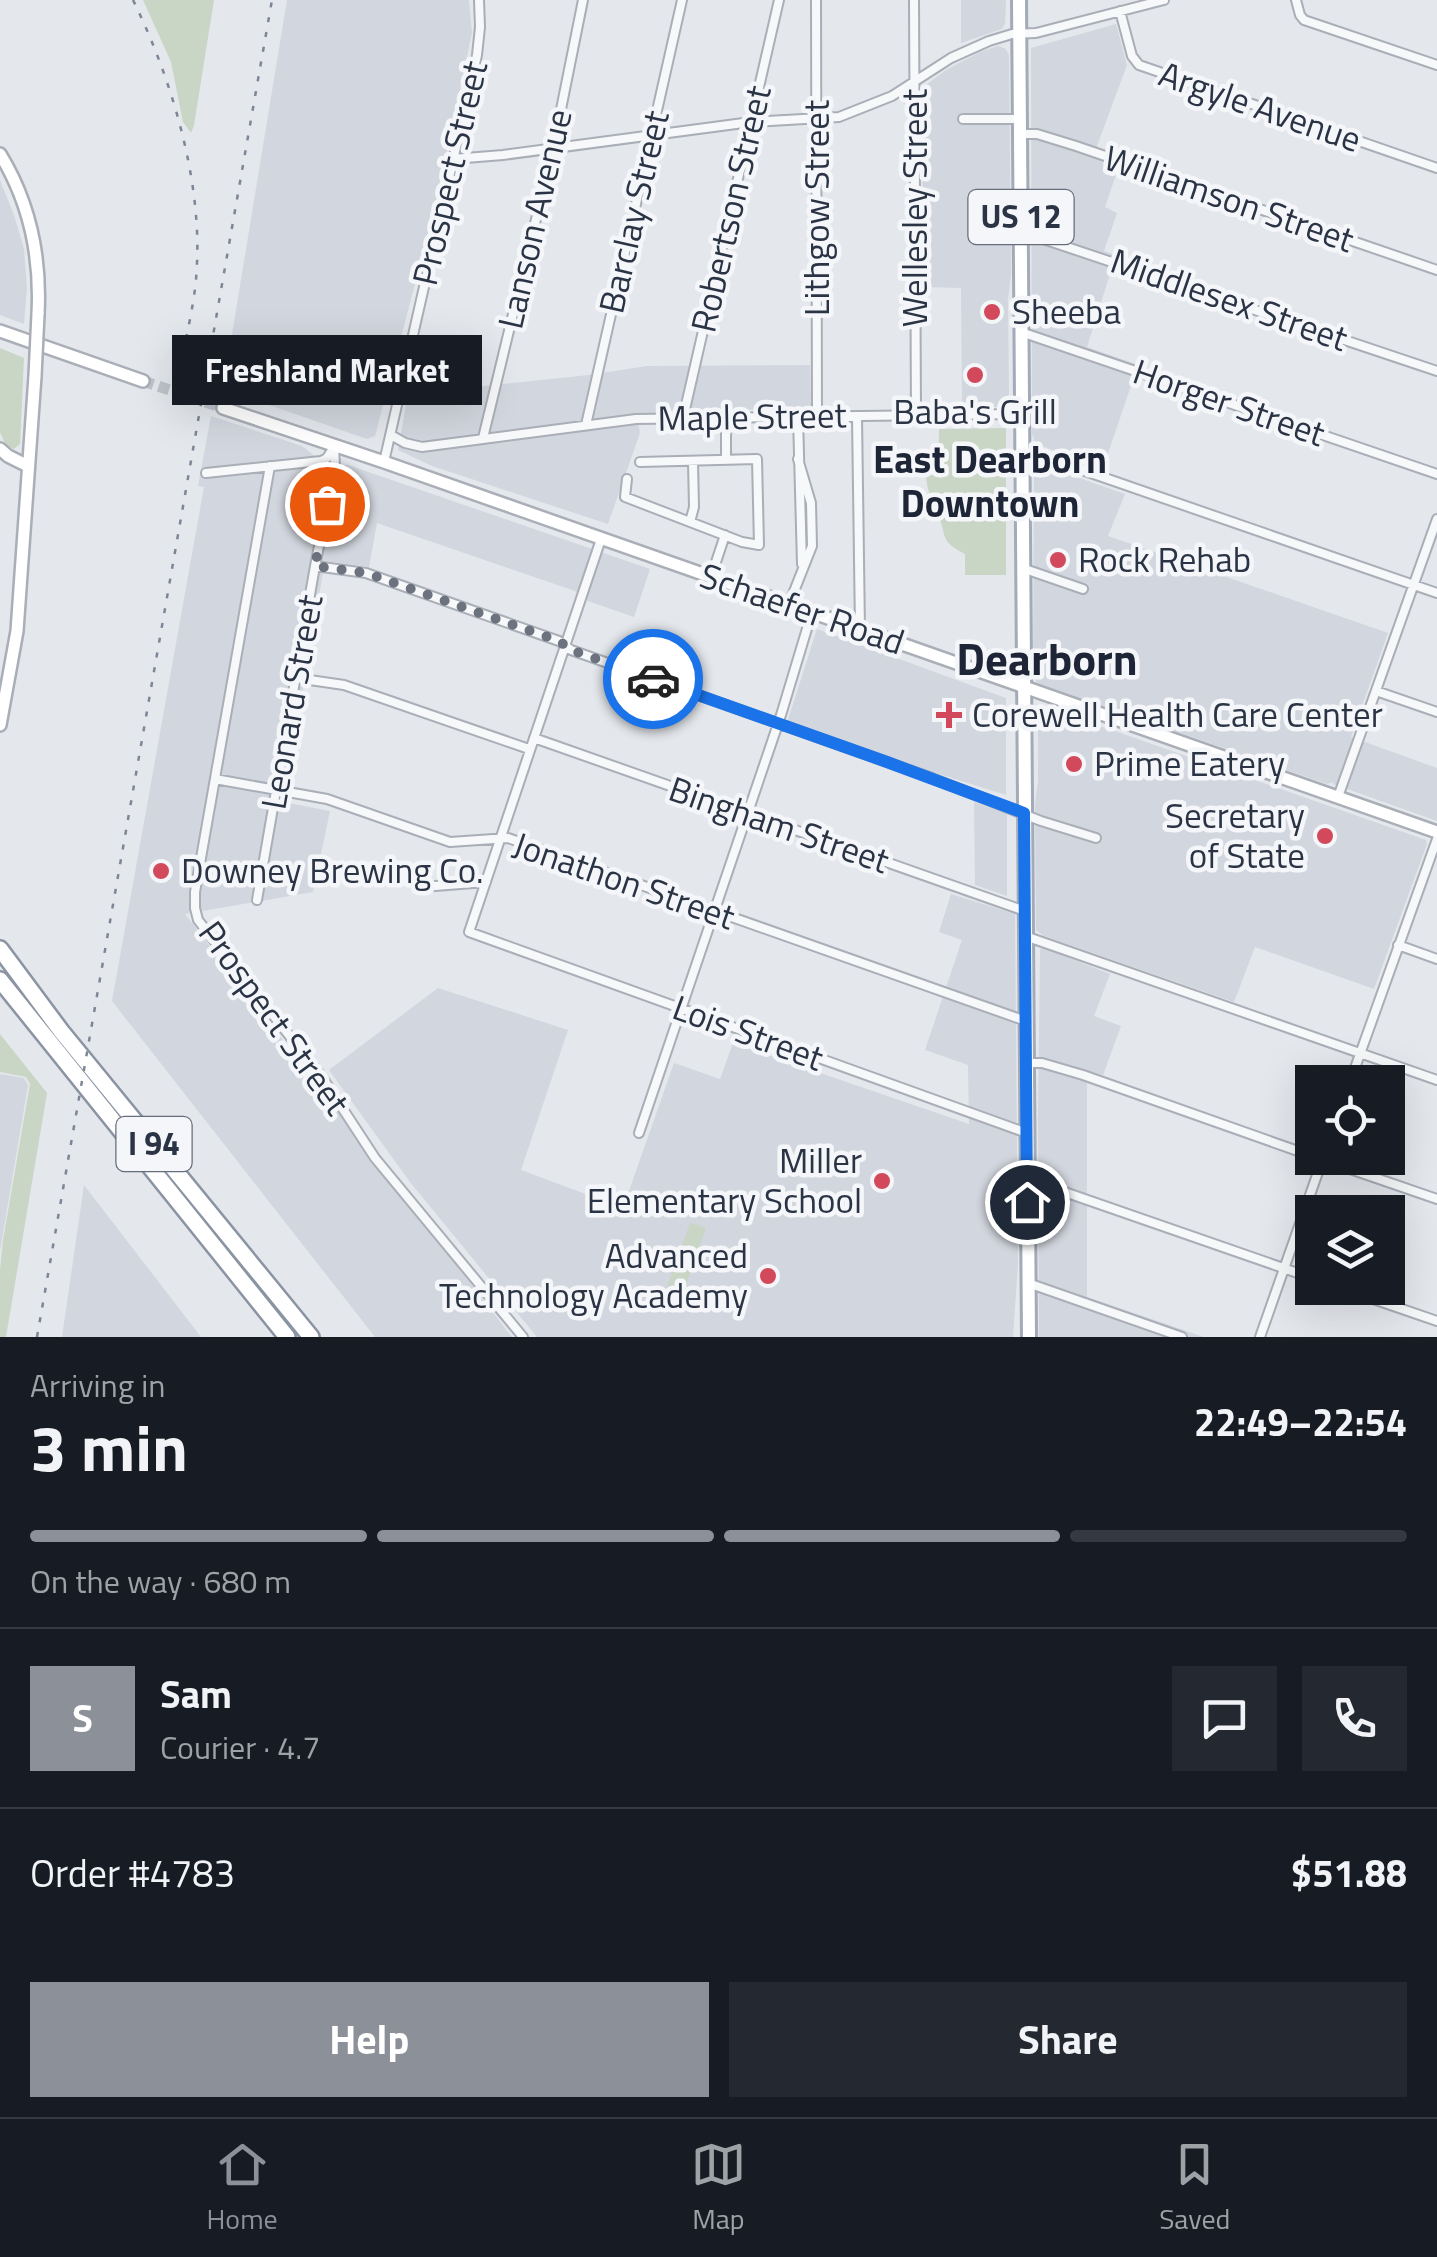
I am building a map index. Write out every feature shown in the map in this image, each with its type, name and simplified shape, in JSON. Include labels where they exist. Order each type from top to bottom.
[{"type":"highway","name":"I 94","points":[[0,949],[60,1032],[311,1337]]},
{"type":"highway","name":"I 94","points":[[0,980],[287,1337]]},
{"type":"main road","name":"US 12","points":[[1019,0],[1029,1337]]},
{"type":"main road","points":[[0,154],[18,188],[35,243],[38,271],[18,624],[0,725]]},
{"type":"main road","points":[[0,330],[143,380]]},
{"type":"main road","name":"Schaefer Road","points":[[223,408],[1338,796],[1437,835]]},
{"type":"main road","points":[[0,449],[28,466]]},
{"type":"street","name":"Prospect Street","points":[[384,462],[480,41],[479,0]]},
{"type":"street","name":"Lanson Avenue","points":[[483,438],[553,148],[583,0]]},
{"type":"street","name":"Barclay Street","points":[[586,425],[682,0]]},
{"type":"street","name":"Robertson Street","points":[[683,418],[779,0]]},
{"type":"street","name":"Lithgow Street","points":[[816,0],[817,416]]},
{"type":"street","name":"Wellesley Street","points":[[914,0],[916,415]]},
{"type":"street","points":[[453,159],[751,122],[838,117],[879,102],[975,46],[1164,0]]},
{"type":"street","points":[[1296,0],[1304,20],[1437,66]]},
{"type":"street","name":"Argyle Avenue","points":[[1120,10],[1132,56],[1139,65],[1437,168]]},
{"type":"street","points":[[963,120],[1020,119]]},
{"type":"street","name":"Williamson Street","points":[[1020,134],[1037,134],[1076,146],[1437,270]]},
{"type":"street","name":"Middlesex Street","points":[[1020,229],[1437,371]]},
{"type":"street","name":"Horger Street","points":[[1021,332],[1437,474]]},
{"type":"street","name":"Maple Street","points":[[391,435],[422,446],[636,419],[1022,414]]},
{"type":"street","points":[[857,416],[860,630]]},
{"type":"street","points":[[788,604],[802,568],[798,417]]},
{"type":"street","points":[[726,418],[726,460]]},
{"type":"street","points":[[206,474],[321,461],[334,446]]},
{"type":"street","name":"Leonard Street","points":[[257,900],[336,467],[334,446]]},
{"type":"street","points":[[1022,454],[1038,455],[1437,593]]},
{"type":"street","points":[[627,479],[624,497],[759,545],[757,459],[640,462]]},
{"type":"street","points":[[690,522],[694,507],[693,462]]},
{"type":"street","name":"Prospect Street","points":[[270,466],[195,892],[198,919],[322,1077],[376,1158],[522,1337]]},
{"type":"street","points":[[1338,796],[1437,519]]},
{"type":"street","points":[[710,577],[725,535]]},
{"type":"street","points":[[435,886],[486,882],[601,538]]},
{"type":"street","points":[[315,566],[366,573],[1096,838]]},
{"type":"street","points":[[1022,568],[1083,589]]},
{"type":"street","points":[[639,1133],[802,652],[812,612]]},
{"type":"street","points":[[296,678],[344,684],[529,749]]},
{"type":"street","points":[[1376,691],[1437,712]]},
{"type":"street","name":"Bingham Street","points":[[534,738],[1025,911]]},
{"type":"street","name":"Jonathon Street","points":[[215,779],[327,799],[450,842],[502,837],[1026,1021]]},
{"type":"street","points":[[1356,1065],[1437,835]]},
{"type":"street","name":"Lois Street","points":[[486,882],[469,932],[1027,1133]]},
{"type":"street","points":[[1025,936],[1437,1080]]},
{"type":"street","points":[[1398,945],[1437,958]]},
{"type":"street","points":[[1026,1062],[1083,1075],[1295,1150]]},
{"type":"street","points":[[1260,1337],[1314,1175]]},
{"type":"street","points":[[1367,1175],[1437,1200]]},
{"type":"street","points":[[1027,1178],[1295,1272]]},
{"type":"street","points":[[1028,1284],[1182,1337]]},
{"type":"street","points":[[1390,1305],[1437,1321]]},
{"type":"shaded area","points":[[287,0],[469,0],[472,33],[435,208],[375,436],[367,439],[223,389]]},
{"type":"shaded area","points":[[961,0],[1006,0],[1002,29],[961,43]]},
{"type":"shaded area","points":[[1116,24],[1127,65],[1097,146],[1103,164],[1118,169],[1105,207],[1117,213],[1104,251],[1116,255],[1087,347],[1138,365],[1103,468],[1036,444],[1032,434],[1031,48]]},
{"type":"shaded area","points":[[998,46],[1006,49],[1009,56],[1009,394],[1002,407],[962,407],[961,288],[923,287],[922,88],[946,70]]},
{"type":"shaded area","points":[[0,180],[24,249],[24,324],[0,315]]},
{"type":"shaded area","points":[[810,365],[811,407],[636,414],[640,433],[608,524],[432,466],[398,450],[408,394],[647,366]]},
{"type":"shaded area","points":[[211,416],[302,446],[327,466],[348,465],[650,569],[634,617],[588,601],[575,591],[377,523],[369,567],[325,561],[283,802],[330,811],[313,892],[185,914],[512,1337],[375,1337],[112,1001],[204,487],[198,486]]},
{"type":"shaded area","points":[[1042,465],[1125,494],[1108,536],[1388,633],[1351,737],[1437,768],[1437,821],[1037,683],[1033,673],[1034,470]]},
{"type":"shaded area","points":[[817,629],[1006,698],[1006,795],[786,726]]},
{"type":"shaded area","points":[[1038,708],[1112,730],[1426,840],[1374,989],[1255,947],[1234,1002],[1036,930]]},
{"type":"shaded area","points":[[974,802],[1007,814],[1007,896],[975,885]]},
{"type":"shaded area","points":[[951,894],[1015,914],[1018,1264],[1013,1337],[537,1337],[410,1182],[329,1070],[438,988],[568,1030],[521,1170],[623,1208],[674,1063],[720,1079],[733,1043],[969,1124],[968,1065],[925,1050],[962,940],[939,932]]},
{"type":"shaded area","points":[[1042,947],[1110,974],[1094,1016],[1121,1026],[1103,1075],[1087,1071],[1087,1297],[1204,1337],[1039,1337]]},
{"type":"shaded area","points":[[0,1074],[24,1078],[28,1085],[0,1251]]},
{"type":"shaded area","points":[[84,1185],[201,1337],[62,1337]]},
{"type":"green space","points":[[143,0],[214,0],[191,133],[183,122],[171,62]]},
{"type":"green space","points":[[0,348],[24,358],[20,444],[14,449],[6,446],[0,432]]},
{"type":"green space","points":[[1006,428],[1006,575],[965,575],[965,554],[945,538],[926,475],[938,474],[939,429]]},
{"type":"green space","points":[[0,1034],[47,1093],[6,1337],[0,1337],[0,1270],[30,1084],[26,1077],[0,1072]]},
{"type":"green space","points":[[690,1223],[706,1228],[683,1293],[667,1287]]},
{"type":"tunnel","points":[[143,381],[223,408]]},
{"type":"railway","points":[[133,0],[171,94],[194,196],[196,277],[178,378]]},
{"type":"railway","points":[[37,1337],[272,0]]},
{"type":"way so far","points":[[327,504],[315,566],[371,575],[559,641],[571,650],[653,679]]},
{"type":"place","name":"Sheeba","points":[[992,312]]},
{"type":"place","name":"Baba's Grill","points":[[975,375]]},
{"type":"place","name":"Freshland Market","points":[[327,504]]},
{"type":"place","name":"Rock Rehab","points":[[1058,560]]},
{"type":"place","name":"Corewell Health Care Center","points":[[949,715]]},
{"type":"place","name":"Prime Eatery","points":[[1074,764]]},
{"type":"place","name":"Secretary of State","points":[[1325,836]]},
{"type":"place","name":"Downey Brewing Co.","points":[[161,871]]},
{"type":"place","name":"Miller Elementary School","points":[[882,1181]]},
{"type":"place","name":"Advanced Technology Academy","points":[[768,1276]]},
{"type":"district","name":"East Dearborn Downtown","points":[[990,482]]},
{"type":"district","name":"Dearborn","points":[[1047,659]]},
{"type":"route","points":[[653,679],[1024,813],[1027,1202]]}]
